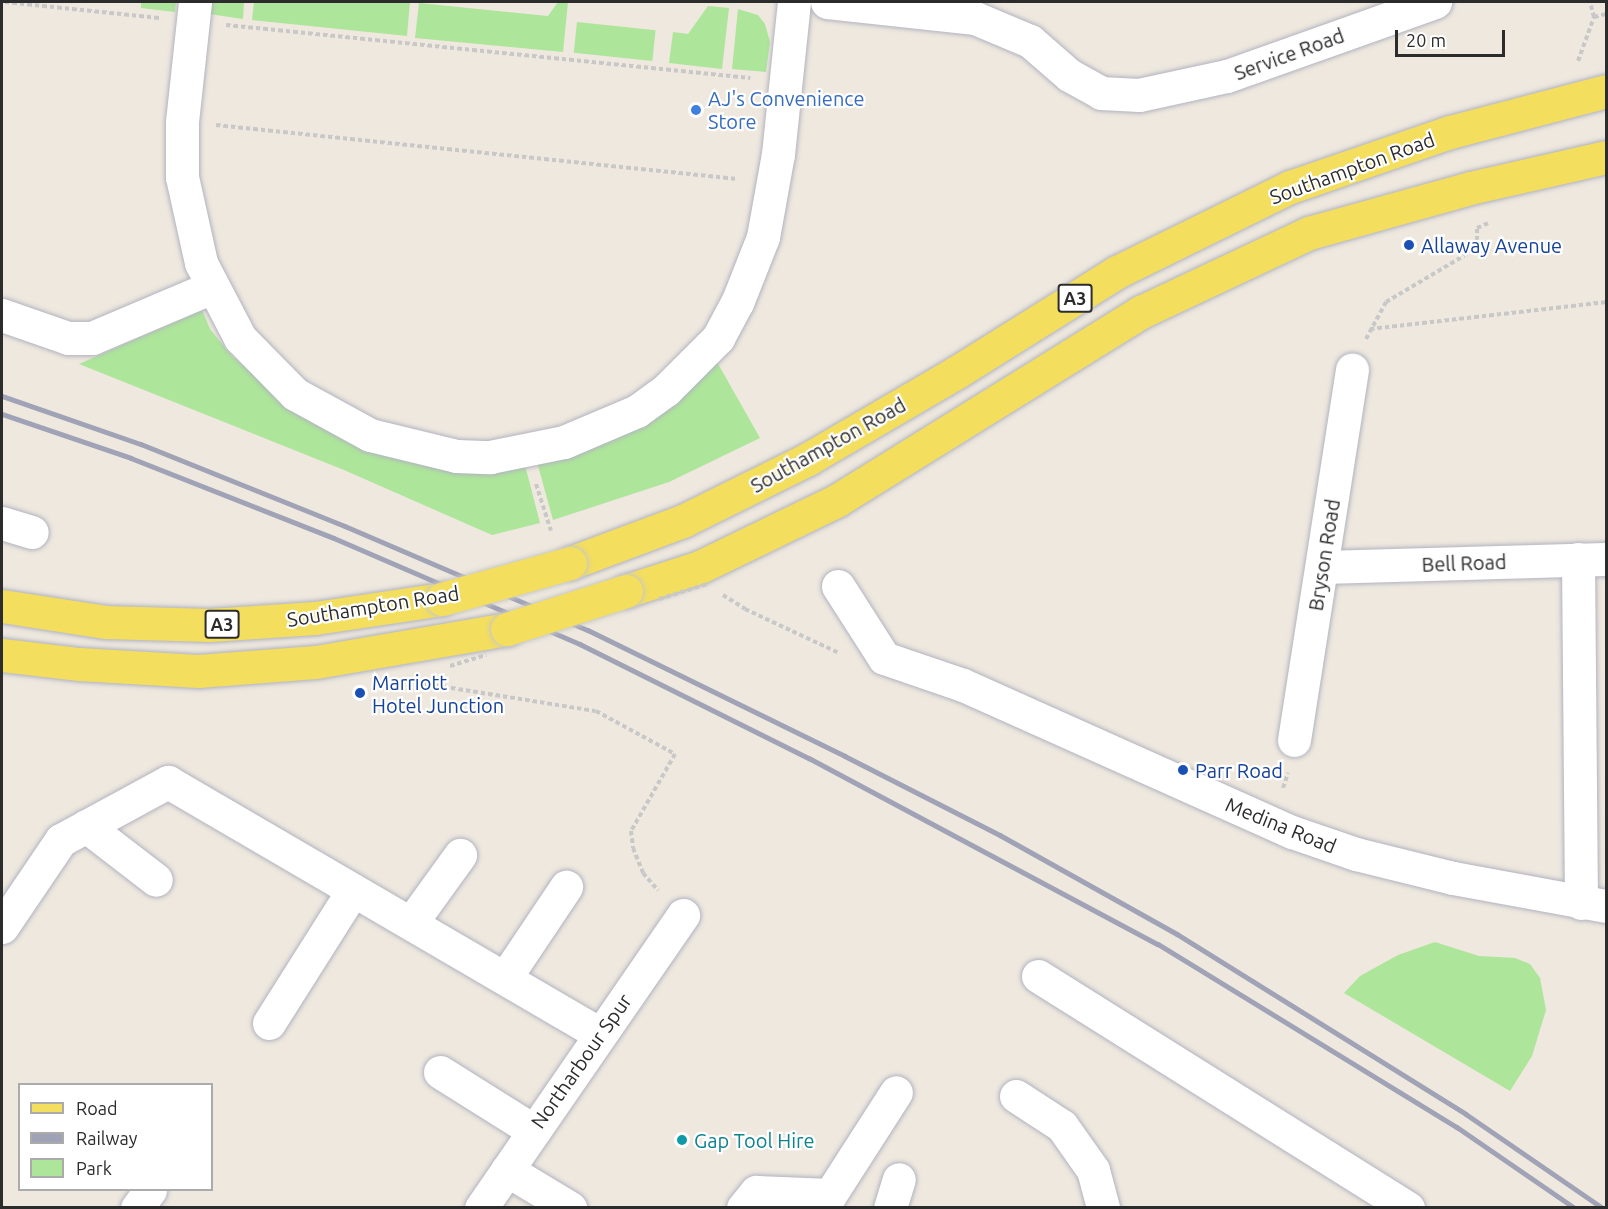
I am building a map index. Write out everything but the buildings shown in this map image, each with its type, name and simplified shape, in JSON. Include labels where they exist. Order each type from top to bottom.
[{"type":"main road","name":"Southampton Road","points":[[2,606],[105,622],[210,625],[315,618],[442,599],[570,563],[683,521],[808,459],[957,372],[1117,272],[1290,187],[1450,132],[1606,92]]},
{"type":"main road","name":"A3","points":[[2,655],[80,664],[198,670],[316,662],[507,629],[700,567],[836,501],[1141,312],[1309,233],[1470,188],[1606,157]]},
{"type":"street","points":[[194,12],[182,122],[182,177],[189,220],[212,287],[240,338],[267,369],[295,394],[328,414],[370,435],[456,456],[527,451],[601,429],[637,411],[693,366],[718,338],[738,303],[763,237],[773,183],[794,2]]},
{"type":"street","name":"Service Road","points":[[827,2],[975,18],[1030,41],[1069,75],[1101,93],[1139,95],[1227,76],[1435,2]]},
{"type":"street","points":[[2,315],[68,338],[92,338],[212,287]]},
{"type":"street","name":"Bryson Road","points":[[1294,740],[1352,370]]},
{"type":"street","points":[[2,523],[32,532]]},
{"type":"street","points":[[1592,559],[1594,904]]},
{"type":"street","name":"Bell Road","points":[[1322,567],[1592,559]]},
{"type":"street","points":[[838,586],[884,658]]},
{"type":"street","name":"Medina Road","points":[[884,658],[963,685],[1292,832],[1356,854],[1453,878],[1594,904]]},
{"type":"street","points":[[2,927],[61,840],[168,782],[600,1034]]},
{"type":"street","points":[[86,826],[156,880]]},
{"type":"street","points":[[411,923],[460,855]]},
{"type":"street","points":[[505,978],[566,887]]},
{"type":"street","points":[[269,1023],[353,891]]},
{"type":"street","name":"Northarbour Spur","points":[[481,1208],[682,915]]},
{"type":"street","points":[[1038,976],[1408,1208]]},
{"type":"street","points":[[440,1072],[534,1131]]},
{"type":"street","points":[[743,1208],[756,1192],[830,1195],[896,1092]]},
{"type":"street","points":[[1016,1096],[1062,1126],[1093,1170],[1103,1208]]},
{"type":"street","points":[[507,1170],[570,1208]]},
{"type":"street","points":[[137,1208],[149,1191]]},
{"type":"path","points":[[5,2],[194,12],[786,82]]},
{"type":"path","points":[[1594,17],[1606,14]]},
{"type":"path","points":[[182,122],[773,183]]},
{"type":"path","points":[[1352,370],[1370,329],[1386,302],[1477,248],[1477,228],[1497,219]]},
{"type":"path","points":[[1370,329],[1606,302]]},
{"type":"path","points":[[536,484],[547,524]]},
{"type":"path","points":[[706,584],[745,609],[850,658],[884,658]]},
{"type":"path","points":[[404,681],[596,711],[675,754],[631,831],[633,848],[643,873],[682,915]]},
{"type":"green space","points":[[141,2],[176,2],[175,12],[141,8]]},
{"type":"green space","points":[[210,2],[244,2],[243,19],[209,14]]},
{"type":"green space","points":[[254,2],[410,2],[407,36],[252,20]]},
{"type":"green space","points":[[558,2],[568,2],[563,52],[415,38],[419,3],[548,16]]},
{"type":"green space","points":[[708,6],[729,8],[722,69],[669,63],[673,32],[688,34]]},
{"type":"green space","points":[[738,9],[758,15],[765,24],[770,42],[766,72],[732,69]]},
{"type":"green space","points":[[577,22],[656,30],[652,61],[574,53]]},
{"type":"green space","points":[[202,310],[210,329],[231,355],[289,406],[319,426],[358,444],[525,465],[540,523],[492,535],[344,470],[79,364]]},
{"type":"green space","points":[[713,355],[760,438],[669,482],[553,520],[537,462]]},
{"type":"green space","points":[[1435,942],[1479,956],[1515,958],[1530,964],[1540,978],[1546,1010],[1532,1056],[1510,1091],[1344,993],[1360,976],[1398,955]]},
{"type":"railway","points":[[2,396],[141,444],[345,526],[588,630],[845,756],[1000,835],[1177,934],[1466,1114],[1603,1208]]},
{"type":"railway","points":[[2,414],[131,458],[334,538],[580,644],[809,758],[1158,944],[1457,1127],[1575,1208]]},
{"type":"place","name":"AJ's Convenience Store","points":[[696,110]]},
{"type":"place","name":"Allaway Avenue","points":[[1409,245]]},
{"type":"place","name":"Marriott Hotel Junction","points":[[360,693]]},
{"type":"place","name":"Parr Road","points":[[1183,770]]},
{"type":"place","name":"Gap Tool Hire","points":[[682,1140]]}]
